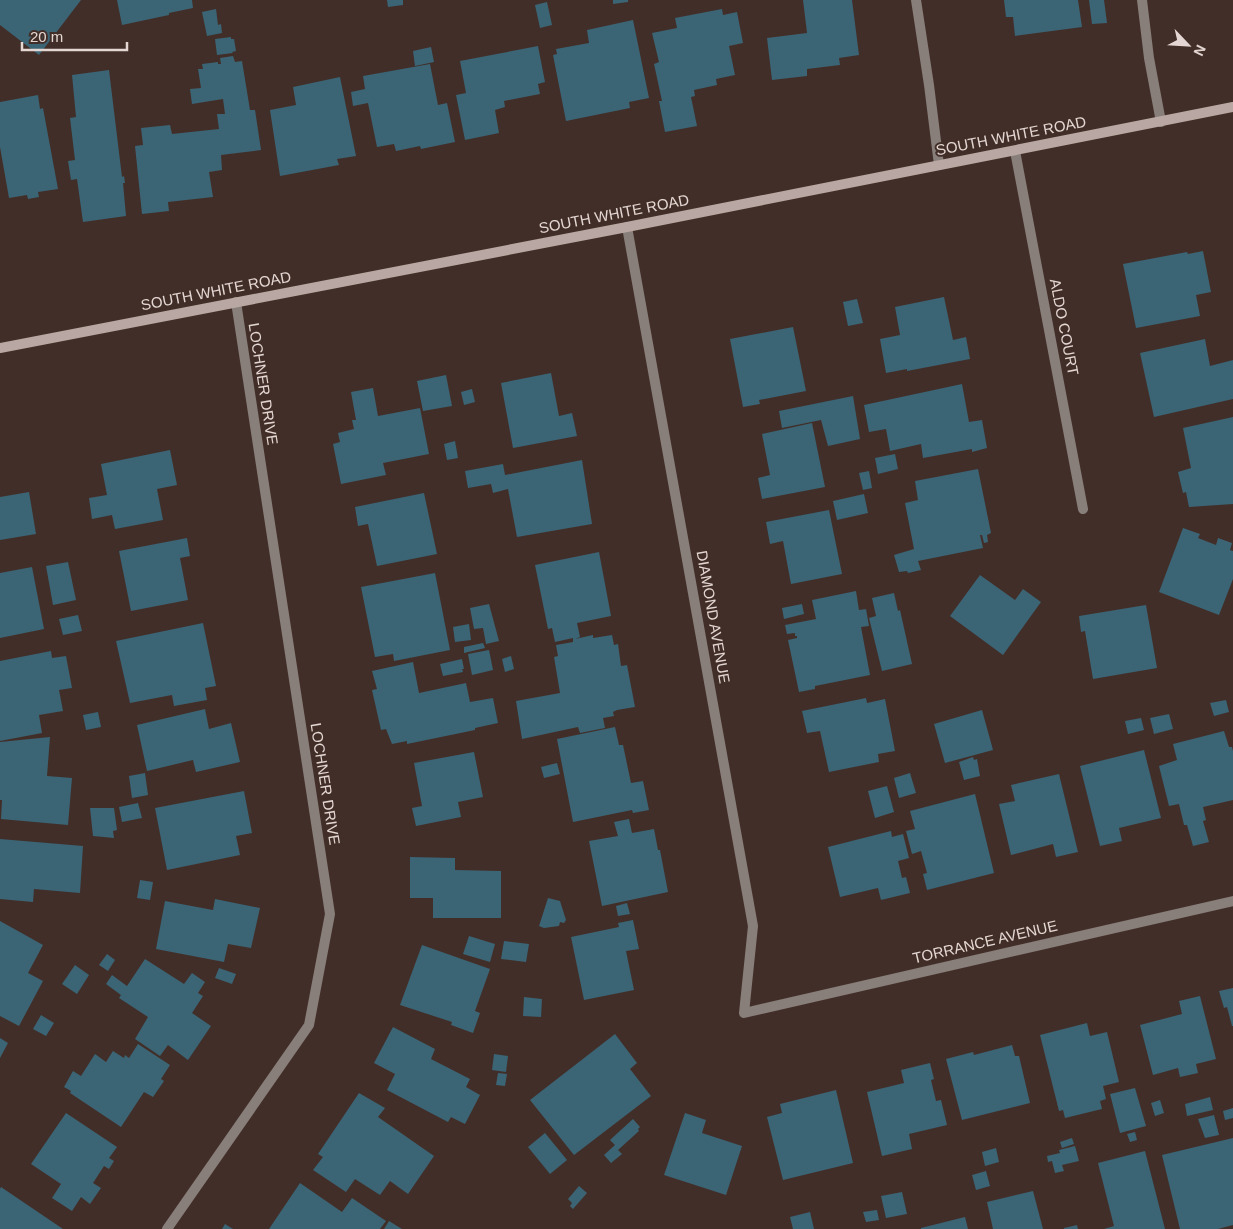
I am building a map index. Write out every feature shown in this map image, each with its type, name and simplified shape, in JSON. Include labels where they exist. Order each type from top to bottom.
[{"type":"main road","name":"SOUTH WHITE ROAD","points":[[0,348],[106,329],[1233,107]]},
{"type":"street","points":[[916,0],[939,165]]},
{"type":"street","points":[[1142,0],[1149,58],[1162,122]]},
{"type":"street","name":"ALDO COURT","points":[[1015,151],[1084,509]]},
{"type":"street","name":"DIAMOND AVENUE","points":[[627,227],[753,926],[744,1013]]},
{"type":"street","name":"LOCHNER DRIVE","points":[[167,1229],[309,1025],[330,914],[236,302]]},
{"type":"street","name":"TORRANCE AVENUE","points":[[744,1013],[1233,901]]},
{"type":"building","points":[[0,0],[81,0],[39,55],[0,25]]},
{"type":"building","points":[[117,0],[192,0],[193,8],[122,25]]},
{"type":"building","points":[[387,0],[403,0],[403,5],[388,7]]},
{"type":"building","points":[[613,0],[628,0],[628,2],[613,4]]},
{"type":"building","points":[[803,0],[852,0],[859,55],[839,58],[840,65],[807,69],[807,76],[772,80],[767,38],[807,33]]},
{"type":"building","points":[[1004,0],[1078,0],[1082,27],[1015,36],[1013,17],[1006,17]]},
{"type":"building","points":[[1089,0],[1104,0],[1107,23],[1092,24]]},
{"type":"building","points":[[547,2],[552,25],[540,28],[535,5]]},
{"type":"building","points":[[216,9],[218,25],[221,24],[222,33],[207,36],[202,12]]},
{"type":"building","points":[[722,9],[723,15],[737,12],[743,43],[729,46],[735,75],[716,79],[717,85],[694,90],[695,96],[691,97],[697,126],[665,132],[659,101],[662,101],[654,64],[659,62],[652,33],[677,28],[675,18]]},
{"type":"building","points":[[633,20],[649,98],[629,102],[630,108],[566,121],[553,55],[557,54],[556,49],[589,43],[587,30]]},
{"type":"building","points":[[231,37],[231,39],[234,39],[236,51],[217,55],[215,39]]},
{"type":"building","points":[[538,46],[545,82],[538,84],[540,94],[504,101],[505,107],[495,110],[499,133],[465,140],[456,95],[466,93],[460,61]]},
{"type":"building","points":[[431,47],[434,62],[415,66],[413,51]]},
{"type":"building","points":[[233,56],[235,62],[242,61],[250,110],[255,110],[261,150],[221,155],[222,170],[209,172],[213,197],[168,202],[169,211],[142,214],[135,146],[143,145],[141,128],[170,125],[172,134],[219,129],[217,114],[225,114],[223,99],[192,104],[190,89],[201,88],[198,69],[203,69],[202,64],[218,62],[218,64],[221,64],[220,58]]},
{"type":"building","points":[[430,64],[438,105],[447,103],[455,142],[421,149],[420,146],[396,151],[394,144],[377,147],[368,103],[353,106],[351,92],[365,89],[363,76]]},
{"type":"building","points":[[109,70],[122,177],[124,176],[125,183],[123,183],[126,216],[83,222],[77,179],[71,180],[68,161],[75,160],[70,118],[76,117],[72,75]]},
{"type":"building","points":[[340,77],[356,156],[337,159],[339,165],[280,176],[270,110],[296,105],[293,87]]},
{"type":"building","points":[[38,95],[40,109],[43,108],[58,189],[38,192],[39,197],[28,199],[27,195],[9,198],[0,147],[0,102]]},
{"type":"building","points":[[1203,251],[1211,292],[1196,295],[1200,316],[1136,328],[1123,264],[1187,252],[1188,254]]},
{"type":"building","points":[[944,297],[953,340],[966,337],[970,359],[886,373],[880,339],[900,335],[895,307]]},
{"type":"building","points":[[857,299],[863,323],[848,326],[843,302]]},
{"type":"building","points":[[793,327],[806,391],[759,400],[760,404],[743,407],[730,339]]},
{"type":"building","points":[[1205,339],[1210,366],[1233,360],[1233,399],[1154,417],[1140,353]]},
{"type":"building","points":[[551,373],[559,416],[572,413],[577,436],[513,448],[501,383]]},
{"type":"building","points":[[446,375],[452,406],[423,411],[417,381]]},
{"type":"building","points":[[962,384],[969,422],[982,420],[987,448],[972,452],[972,449],[923,458],[921,444],[890,451],[886,429],[869,432],[864,405]]},
{"type":"building","points":[[373,388],[378,416],[420,408],[429,454],[383,463],[386,475],[341,484],[333,444],[340,442],[338,433],[354,429],[352,420],[356,420],[351,392]]},
{"type":"building","points":[[472,389],[475,402],[464,405],[461,392]]},
{"type":"building","points":[[853,396],[860,439],[828,446],[821,420],[782,428],[779,411]]},
{"type":"building","points":[[1233,417],[1233,504],[1189,507],[1186,492],[1183,493],[1178,472],[1191,468],[1183,428]]},
{"type":"building","points":[[812,423],[825,487],[762,499],[758,478],[770,475],[762,434]]},
{"type":"building","points":[[455,441],[458,458],[447,460],[444,444]]},
{"type":"building","points":[[170,450],[177,485],[157,489],[163,520],[115,529],[112,515],[92,519],[89,498],[107,495],[101,464]]},
{"type":"building","points":[[895,454],[898,469],[878,474],[875,458]]},
{"type":"building","points":[[582,460],[592,524],[517,537],[508,489],[493,493],[491,484],[468,488],[465,471],[503,464],[505,475]]},
{"type":"building","points":[[978,469],[991,533],[987,535],[988,542],[984,543],[982,535],[980,535],[983,548],[918,561],[921,570],[908,573],[907,571],[899,572],[894,555],[914,549],[905,503],[918,500],[915,481]]},
{"type":"building","points":[[869,471],[872,488],[863,490],[859,473]]},
{"type":"building","points":[[29,492],[36,534],[0,540],[0,497]]},
{"type":"building","points":[[424,493],[437,554],[377,566],[368,524],[358,526],[355,507]]},
{"type":"building","points":[[864,494],[868,513],[837,520],[833,501]]},
{"type":"building","points":[[829,510],[842,574],[791,584],[783,541],[770,544],[766,522]]},
{"type":"building","points":[[1183,528],[1200,534],[1198,538],[1216,545],[1218,538],[1232,543],[1230,550],[1233,551],[1233,579],[1219,615],[1159,592]]},
{"type":"building","points":[[187,538],[190,556],[180,558],[188,600],[131,611],[119,551]]},
{"type":"building","points":[[599,552],[611,616],[577,623],[580,637],[575,639],[593,635],[593,638],[612,635],[614,645],[618,644],[621,666],[627,665],[635,707],[617,710],[613,712],[614,716],[603,718],[605,728],[580,733],[578,727],[522,739],[516,701],[560,693],[554,657],[558,656],[556,645],[573,642],[573,638],[555,642],[552,628],[548,629],[535,565]]},
{"type":"building","points":[[68,562],[76,600],[53,605],[46,566]]},
{"type":"building","points":[[32,567],[44,629],[0,638],[0,573]]},
{"type":"building","points":[[435,573],[450,650],[394,661],[393,654],[375,657],[361,587]]},
{"type":"building","points":[[980,575],[1015,600],[1023,589],[1041,602],[1003,655],[950,616]]},
{"type":"building","points":[[856,591],[859,610],[866,609],[869,626],[861,627],[870,675],[815,686],[815,689],[799,692],[788,640],[797,638],[797,636],[795,636],[795,633],[787,634],[785,625],[816,619],[812,600]]},
{"type":"building","points":[[894,593],[898,611],[900,610],[912,664],[882,671],[869,618],[876,616],[872,598]]},
{"type":"building","points":[[489,604],[499,641],[486,644],[483,628],[474,629],[470,608]]},
{"type":"building","points":[[802,604],[804,614],[784,619],[782,608]]},
{"type":"building","points":[[1146,605],[1157,668],[1093,679],[1085,631],[1081,632],[1079,616]]},
{"type":"building","points":[[78,615],[82,631],[63,635],[59,619]]},
{"type":"building","points":[[203,623],[216,686],[205,688],[207,700],[174,706],[172,695],[130,703],[116,641]]},
{"type":"building","points":[[469,624],[471,640],[455,642],[453,627]]},
{"type":"building","points":[[483,643],[485,648],[464,653],[464,647]]},
{"type":"building","points":[[489,650],[493,670],[472,675],[468,654]]},
{"type":"building","points":[[51,651],[52,658],[66,656],[72,688],[59,690],[63,711],[39,715],[42,733],[0,741],[0,661]]},
{"type":"building","points":[[511,656],[514,669],[505,672],[502,659]]},
{"type":"building","points":[[462,659],[463,672],[443,676],[440,664]]},
{"type":"building","points":[[413,662],[419,693],[466,683],[470,702],[493,698],[498,723],[475,728],[475,730],[407,744],[407,741],[392,744],[386,729],[381,730],[372,690],[377,689],[372,671]]},
{"type":"building","points":[[866,698],[867,703],[885,699],[895,751],[878,754],[879,762],[829,772],[820,731],[807,733],[802,711]]},
{"type":"building","points":[[1226,700],[1229,712],[1214,716],[1210,703]]},
{"type":"building","points":[[205,709],[209,729],[231,723],[240,762],[196,772],[193,760],[147,771],[137,725]]},
{"type":"building","points":[[982,710],[993,750],[945,763],[934,724]]},
{"type":"building","points":[[98,712],[101,727],[86,730],[83,715]]},
{"type":"building","points":[[1169,714],[1173,729],[1154,734],[1150,718]]},
{"type":"building","points":[[1141,718],[1144,730],[1128,734],[1125,721]]},
{"type":"building","points":[[615,727],[619,745],[623,745],[631,783],[643,781],[649,810],[633,813],[632,810],[573,822],[557,739]]},
{"type":"building","points":[[1224,731],[1229,747],[1232,747],[1233,751],[1233,800],[1203,807],[1206,820],[1203,821],[1209,842],[1193,846],[1187,825],[1184,825],[1179,804],[1169,806],[1159,766],[1177,760],[1173,744]]},
{"type":"building","points":[[50,737],[47,776],[72,778],[68,825],[1,819],[0,742]]},
{"type":"building","points":[[1144,750],[1161,818],[1119,828],[1122,841],[1100,846],[1080,766]]},
{"type":"building","points":[[474,752],[483,797],[458,802],[461,817],[416,826],[412,808],[422,806],[414,763]]},
{"type":"building","points":[[973,757],[974,760],[977,759],[980,776],[964,780],[959,762]]},
{"type":"building","points":[[557,763],[560,774],[544,778],[541,767]]},
{"type":"building","points":[[145,773],[148,795],[132,798],[129,776]]},
{"type":"building","points":[[910,773],[916,793],[899,798],[894,778]]},
{"type":"building","points":[[1059,774],[1078,852],[1056,857],[1053,844],[1011,855],[999,804],[1015,801],[1011,785]]},
{"type":"building","points":[[887,786],[894,812],[875,818],[868,791]]},
{"type":"building","points":[[244,791],[252,833],[236,836],[240,855],[167,870],[155,808]]},
{"type":"building","points":[[975,794],[994,873],[927,890],[923,874],[927,873],[921,851],[912,854],[906,831],[915,829],[910,811]]},
{"type":"building","points":[[138,803],[142,818],[122,822],[119,807]]},
{"type":"building","points":[[90,808],[114,808],[117,830],[113,831],[114,838],[93,836]]},
{"type":"building","points":[[629,819],[632,833],[654,829],[668,892],[602,906],[589,841],[618,836],[614,822]]},
{"type":"building","points":[[891,831],[892,837],[903,834],[909,858],[898,861],[902,878],[906,877],[910,893],[881,900],[878,888],[840,897],[828,847]]},
{"type":"building","points":[[0,839],[83,846],[80,893],[34,889],[33,902],[0,899]]},
{"type":"building","points":[[410,857],[455,858],[455,870],[501,871],[501,918],[433,918],[433,898],[410,898]]},
{"type":"building","points":[[140,880],[153,882],[150,900],[137,898]]},
{"type":"building","points":[[548,898],[560,901],[566,920],[564,923],[560,922],[559,926],[544,928],[539,926]]},
{"type":"building","points":[[215,899],[260,908],[251,948],[228,944],[224,962],[156,949],[165,901],[213,910]]},
{"type":"building","points":[[627,903],[630,914],[618,916],[616,906]]},
{"type":"building","points":[[633,920],[639,949],[626,951],[634,990],[584,1000],[571,937],[619,927],[618,923]]},
{"type":"building","points":[[0,921],[43,945],[28,973],[43,981],[19,1026],[0,1016]]},
{"type":"building","points":[[469,936],[495,944],[490,962],[463,954]]},
{"type":"building","points":[[504,941],[529,944],[526,962],[501,959]]},
{"type":"building","points":[[422,945],[490,969],[475,1011],[480,1013],[473,1033],[451,1025],[452,1022],[400,1005]]},
{"type":"building","points":[[107,954],[115,960],[108,971],[99,965]]},
{"type":"building","points":[[145,959],[184,984],[192,973],[205,982],[198,993],[203,996],[192,1013],[211,1026],[188,1060],[168,1045],[160,1056],[135,1039],[148,1017],[119,998],[121,995],[106,984],[112,975],[127,986]]},
{"type":"building","points":[[75,965],[89,975],[77,994],[62,984]]},
{"type":"building","points":[[219,968],[236,974],[232,984],[215,978]]},
{"type":"building","points":[[1233,988],[1232,1026],[1227,1007],[1224,1008],[1219,991]]},
{"type":"building","points":[[1200,996],[1216,1059],[1196,1064],[1198,1073],[1180,1077],[1178,1068],[1153,1075],[1140,1025],[1182,1014],[1179,1001]]},
{"type":"building","points":[[524,997],[542,999],[541,1017],[523,1016]]},
{"type":"building","points":[[41,1015],[54,1023],[46,1036],[33,1029]]},
{"type":"building","points":[[1087,1023],[1090,1036],[1107,1032],[1119,1082],[1103,1086],[1106,1099],[1100,1101],[1102,1109],[1065,1118],[1063,1110],[1059,1111],[1040,1035]]},
{"type":"building","points":[[393,1027],[435,1049],[431,1059],[470,1079],[466,1087],[480,1095],[465,1124],[451,1117],[448,1122],[387,1090],[395,1074],[374,1063]]},
{"type":"building","points":[[615,1034],[637,1063],[630,1069],[651,1096],[574,1155],[530,1100]]},
{"type":"building","points":[[0,1038],[8,1043],[0,1058]]},
{"type":"building","points":[[138,1044],[170,1065],[161,1079],[164,1081],[153,1097],[144,1092],[121,1127],[64,1087],[73,1071],[81,1076],[95,1054],[106,1062],[113,1051],[124,1058],[125,1055],[129,1058]]},
{"type":"building","points":[[1012,1045],[1015,1056],[1019,1056],[1030,1103],[962,1120],[946,1059],[973,1052],[974,1055]]},
{"type":"building","points":[[494,1054],[508,1056],[506,1072],[492,1070]]},
{"type":"building","points":[[930,1063],[934,1079],[931,1080],[936,1101],[941,1100],[947,1125],[909,1134],[912,1149],[882,1156],[867,1092],[904,1083],[901,1070]]},
{"type":"building","points":[[498,1073],[507,1074],[505,1086],[496,1085]]},
{"type":"building","points":[[1135,1088],[1146,1126],[1120,1133],[1110,1094]]},
{"type":"building","points":[[836,1090],[853,1163],[783,1180],[767,1117],[782,1113],[780,1104]]},
{"type":"building","points":[[359,1093],[385,1108],[378,1117],[434,1156],[408,1194],[390,1181],[380,1195],[355,1179],[346,1192],[313,1170],[323,1157],[318,1154]]},
{"type":"building","points":[[1210,1097],[1213,1110],[1187,1116],[1185,1104]]},
{"type":"building","points":[[1160,1100],[1164,1113],[1155,1116],[1151,1103]]},
{"type":"building","points":[[1233,1108],[1233,1118],[1225,1120],[1223,1111]]},
{"type":"building","points":[[66,1113],[117,1147],[109,1158],[114,1161],[109,1169],[104,1166],[93,1183],[101,1188],[90,1204],[81,1197],[72,1211],[52,1198],[61,1184],[31,1164]]},
{"type":"building","points":[[685,1113],[706,1120],[702,1133],[742,1146],[726,1195],[664,1175]]},
{"type":"building","points":[[1214,1115],[1219,1135],[1205,1138],[1198,1119]]},
{"type":"building","points":[[633,1119],[640,1127],[639,1131],[618,1150],[622,1154],[611,1163],[604,1155],[615,1145],[610,1140]]},
{"type":"building","points":[[1135,1132],[1137,1140],[1130,1142],[1127,1134]]},
{"type":"building","points":[[545,1133],[567,1160],[550,1174],[528,1147]]},
{"type":"building","points":[[1072,1138],[1074,1144],[1062,1148],[1060,1142]]},
{"type":"building","points":[[1233,1138],[1233,1225],[1218,1229],[1180,1229],[1162,1155]]},
{"type":"building","points":[[1075,1146],[1079,1161],[1062,1165],[1064,1171],[1055,1173],[1052,1161],[1048,1162],[1047,1156],[1060,1153],[1059,1150]]},
{"type":"building","points":[[996,1148],[999,1162],[985,1166],[982,1152]]},
{"type":"building","points":[[1145,1151],[1165,1229],[1104,1229],[1114,1226],[1098,1163]]},
{"type":"building","points":[[986,1171],[990,1186],[976,1190],[972,1175]]},
{"type":"building","points":[[300,1183],[342,1212],[352,1198],[386,1221],[380,1229],[269,1229]]},
{"type":"building","points":[[579,1186],[587,1193],[573,1209],[570,1206],[572,1203],[568,1199]]},
{"type":"building","points":[[1,1187],[63,1229],[0,1229]]},
{"type":"building","points":[[1033,1191],[1043,1229],[993,1229],[987,1202]]},
{"type":"building","points":[[902,1192],[907,1214],[886,1218],[881,1196]]},
{"type":"building","points":[[877,1210],[879,1220],[866,1222],[863,1212]]},
{"type":"building","points":[[810,1212],[814,1229],[793,1229],[790,1217]]},
{"type":"building","points":[[965,1217],[968,1229],[921,1229],[921,1228]]},
{"type":"building","points":[[389,1221],[402,1229],[384,1229]]},
{"type":"building","points":[[225,1224],[233,1229],[222,1229]]},
{"type":"building","points":[[1077,1225],[1078,1229],[1064,1229],[1064,1228]]}]
